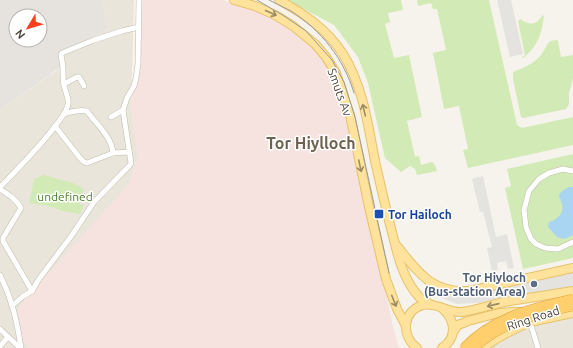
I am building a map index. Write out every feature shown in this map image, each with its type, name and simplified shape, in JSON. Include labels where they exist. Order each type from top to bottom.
[{"type":"highway","name":"Ring Road","points":[[464,348],[486,330],[512,316],[532,309],[573,299]]},
{"type":"highway","name":"Ring Road","points":[[474,348],[500,329],[519,320],[573,306]]},
{"type":"main road","name":"Smuts Av","points":[[234,0],[255,6],[294,26],[315,44],[326,57],[336,73],[350,115],[369,208],[386,280],[397,309],[406,326],[406,333],[409,340],[417,348]]},
{"type":"main road","name":"Smuts Av","points":[[279,0],[318,25],[331,38],[343,54],[350,68],[364,105],[380,185],[399,258],[408,281],[421,298],[430,304]]},
{"type":"main road","points":[[395,244],[420,274],[428,280],[439,287],[459,292],[573,268]]},
{"type":"main road","points":[[406,326],[407,319],[411,313],[416,308],[423,305],[430,304],[461,312],[503,302],[573,291]]},
{"type":"main road","points":[[442,308],[448,313],[451,319],[453,326],[452,335],[454,348]]},
{"type":"main road","points":[[442,348],[448,343],[458,325],[468,321],[499,313],[513,312],[530,313],[549,318]]},
{"type":"main road","points":[[483,348],[498,338],[530,322],[573,313]]},
{"type":"street","points":[[13,304],[32,291],[39,279],[60,253],[94,202],[131,163],[124,110],[134,86],[138,64],[139,0]]},
{"type":"street","points":[[32,291],[3,241],[3,238],[21,208],[12,197],[0,188],[33,152],[64,114],[69,103],[64,84],[61,54],[94,40],[139,27]]},
{"type":"street","points":[[64,84],[79,77],[84,86]]},
{"type":"street","points":[[111,117],[124,110]]},
{"type":"street","points":[[64,114],[73,111],[86,111],[109,139],[113,146],[113,153]]},
{"type":"street","points":[[55,126],[84,162],[87,163],[113,153],[129,152]]},
{"type":"street","points":[[573,172],[563,169],[549,173],[539,179],[529,191],[524,210],[526,227],[536,244],[545,248],[558,249],[573,242]]},
{"type":"street","points":[[0,275],[13,304],[19,330],[21,348]]},
{"type":"street","points":[[530,322],[538,348]]},
{"type":"street","points":[[0,329],[21,348]]},
{"type":"street","points":[[0,346],[8,337]]},
{"type":"shaded area","points":[[0,0],[102,0],[107,29],[93,37],[60,51],[65,64],[0,110]]},
{"type":"shaded area","points":[[102,0],[134,0],[131,106],[138,154],[130,183],[19,308],[23,341],[30,348],[0,348],[0,110],[65,65],[60,51],[93,37],[107,29]]},
{"type":"shaded area","points":[[140,0],[222,0],[257,9],[284,24],[312,45],[333,74],[344,104],[393,326],[400,348],[30,348],[23,341],[18,308],[130,183],[138,154],[131,106]]},
{"type":"shaded area","points":[[497,0],[511,0],[523,54],[510,57]]},
{"type":"shaded area","points":[[483,176],[496,237],[507,234],[514,268],[508,269],[506,261],[497,263],[498,270],[492,271],[487,248],[492,247],[483,212],[480,212],[472,179]]},
{"type":"shaded area","name":"Tor Hiyloch (Bus-station Area)","points":[[573,268],[573,286],[478,303],[456,304],[424,290],[460,290]]},
{"type":"shaded area","points":[[573,315],[573,348],[475,348],[528,322]]},
{"type":"green space","points":[[287,0],[401,0],[403,10],[388,13],[390,22],[385,24],[394,58],[409,55],[422,117],[407,121],[415,157],[419,156],[421,165],[432,162],[437,171],[417,175],[415,169],[410,166],[401,172],[385,158],[368,83],[358,57],[334,25]]},
{"type":"green space","points":[[417,0],[489,0],[517,125],[522,128],[573,117],[573,145],[468,168],[463,150],[468,149],[459,106],[444,109],[433,53],[446,50],[437,9],[433,9],[431,3],[418,6]]},
{"type":"green space","points":[[543,15],[543,22],[538,40],[532,50],[523,58],[522,57],[525,55],[518,21],[520,19],[527,23],[535,23]]},
{"type":"green space","points":[[557,40],[561,57],[573,55],[573,78],[569,93],[569,104],[566,109],[523,118],[521,117],[513,73],[535,61],[550,41]]},
{"type":"green space","points":[[573,154],[573,258],[523,269],[505,188],[511,186],[507,169]]},
{"type":"green space","name":"undefined","points":[[44,175],[73,183],[84,189],[80,204],[84,205],[80,214],[29,203],[34,179]]},
{"type":"water","points":[[569,187],[573,187],[573,235],[564,239],[557,237],[548,227],[549,222],[557,218],[562,212],[562,205],[559,197],[560,193]]},
{"type":"tram line","points":[[257,0],[306,31],[332,60],[344,82],[355,117],[389,273]]},
{"type":"tram line","points":[[269,0],[291,11],[321,36],[338,57],[350,80],[354,93]]},
{"type":"place","name":"Tor Hailoch","points":[[379,214]]},
{"type":"place","name":"Tor Hiyloch (Bus-station Area)","points":[[534,284]]},
{"type":"district","name":"Tor Hiylloch","points":[[311,143]]}]
